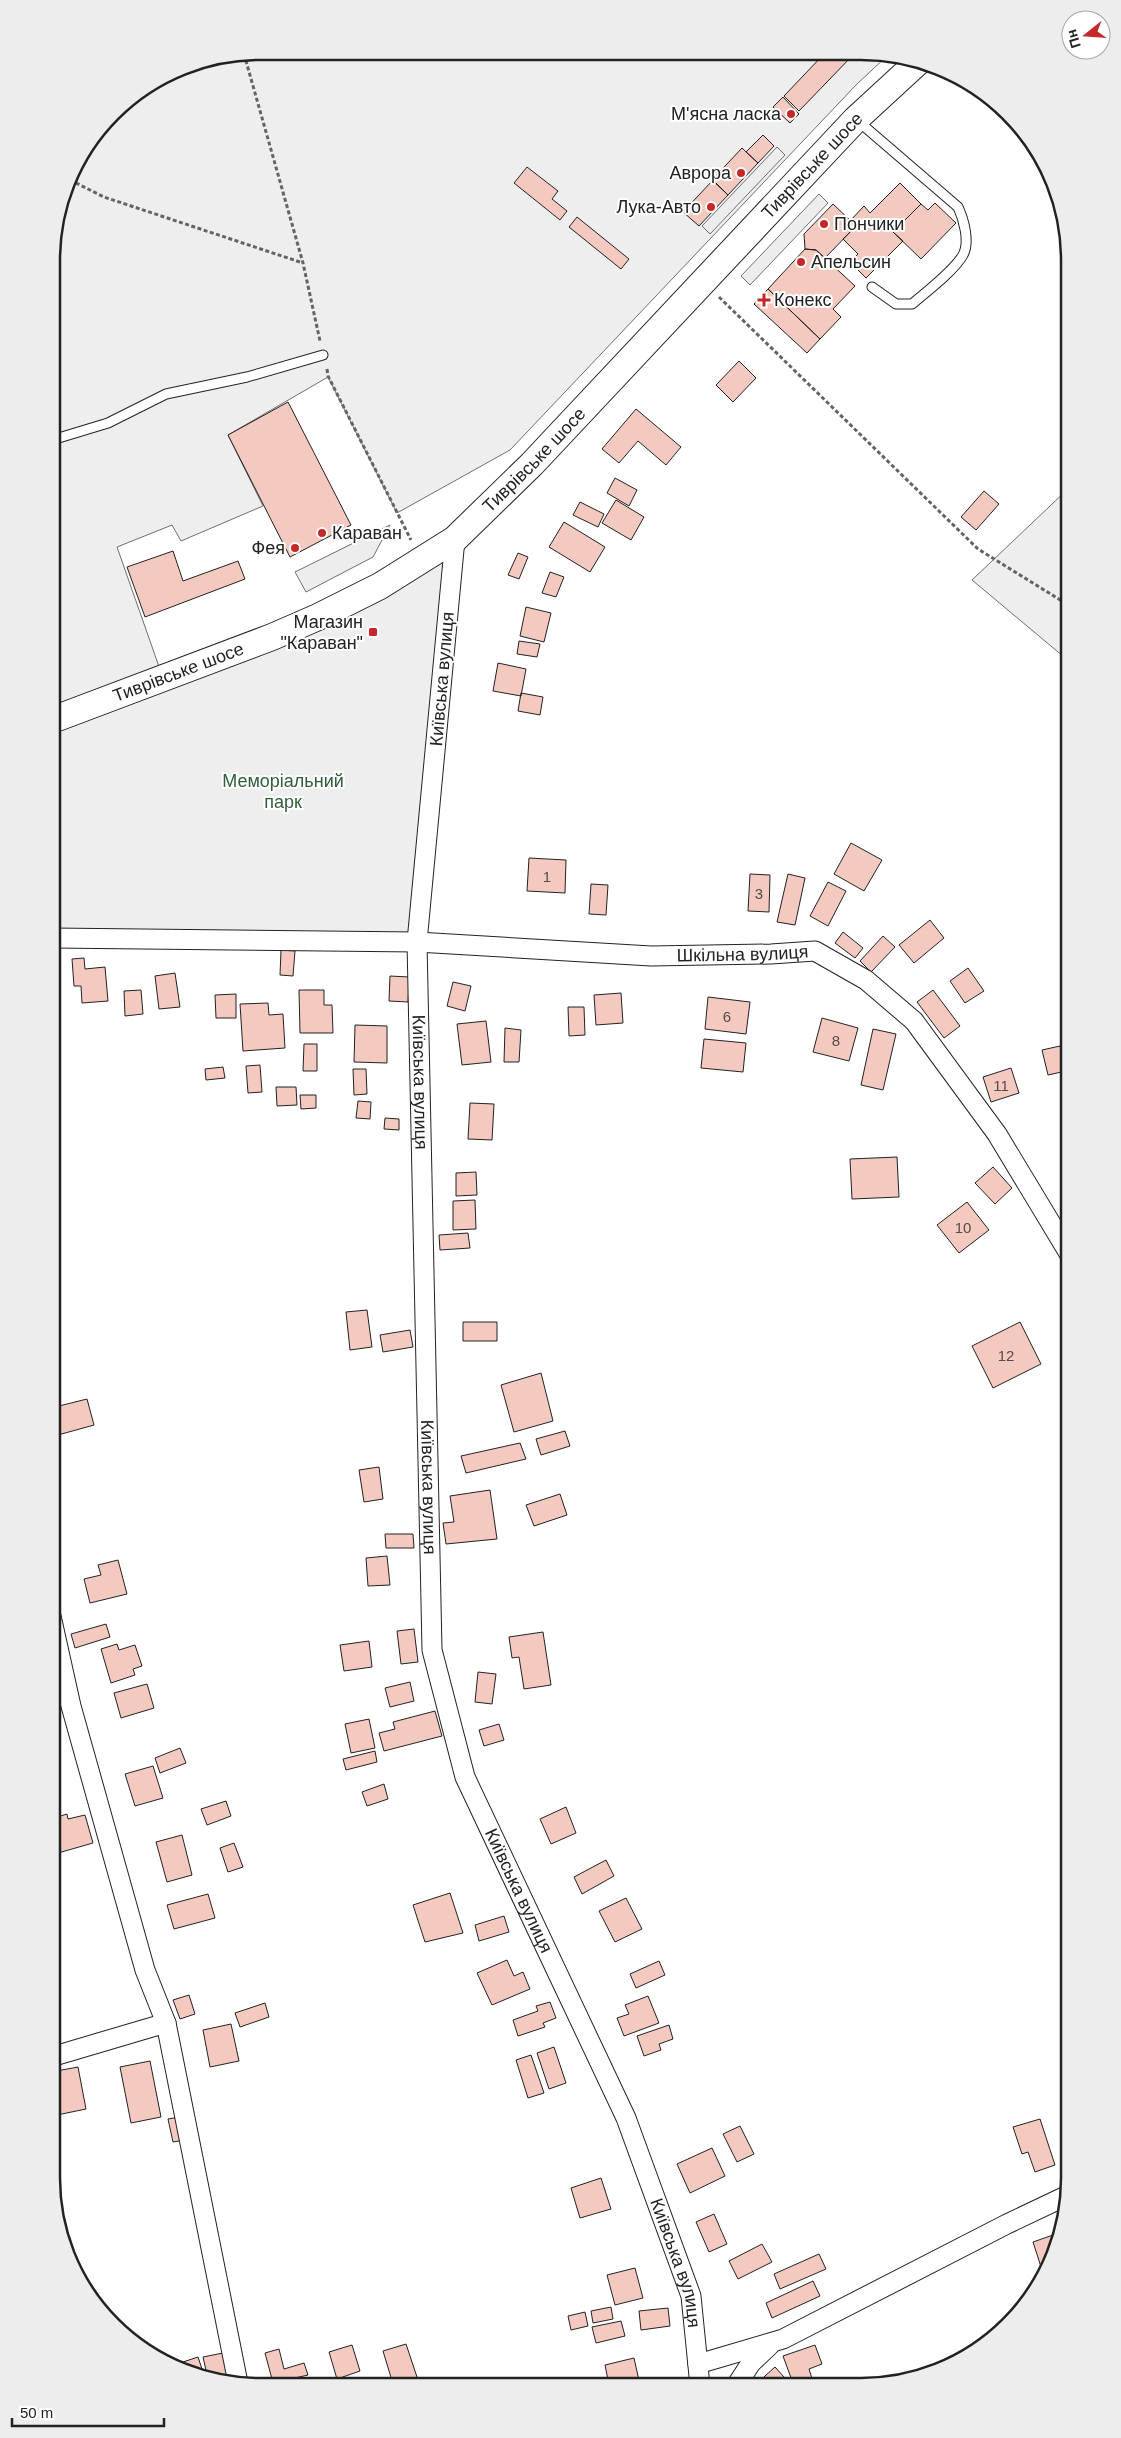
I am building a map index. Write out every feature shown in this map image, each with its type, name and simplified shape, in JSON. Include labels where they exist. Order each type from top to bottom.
[{"type":"main road","name":"Тиврівське шосе","points":[[60,717],[272,637],[350,602],[422,561],[455,539],[532,464],[856,119],[913,67]]},
{"type":"street","name":"Київська вулиця","points":[[455,539],[417,942],[432,1650],[465,1777],[626,2118],[691,2296],[699,2378]]},
{"type":"street","name":"Шкільна вулиця","points":[[60,938],[417,942],[651,956],[771,954],[815,951],[866,980],[914,1021],[997,1134],[1061,1240]]},
{"type":"street","points":[[60,1656],[71,1706],[145,1970],[166,2023],[237,2376]]},
{"type":"street","points":[[60,2054],[166,2023]]},
{"type":"street","points":[[698,2364],[770,2344],[1007,2224],[1060,2200]]},
{"type":"street","points":[[741,2378],[751,2363],[770,2344]]},
{"type":"lane","points":[[856,119],[958,207],[966,226],[963,255],[937,283],[912,304],[896,304],[872,287]]},
{"type":"lane","points":[[60,438],[108,423],[166,394],[247,377],[324,354]]},
{"type":"path","points":[[246,60],[303,263],[328,376],[422,561]]},
{"type":"path","points":[[76,183],[104,197],[303,263]]},
{"type":"path","points":[[703,282],[978,549],[1061,600]]},
{"type":"green space","name":"Меморіальний парк","points":[[247,60],[881,61],[856,85],[510,450],[397,513],[328,377],[228,435],[263,506],[181,541],[172,525],[117,547],[163,678],[455,539],[417,942],[60,938],[60,247],[67,208],[75,184],[87,160],[101,138],[128,110],[160,87],[184,75],[208,67]]},
{"type":"green space","points":[[1061,496],[1061,654],[972,580]]},
{"type":"shaded area","points":[[777,147],[785,155],[710,234],[702,226]]},
{"type":"shaded area","points":[[819,194],[828,203],[750,285],[741,276]]},
{"type":"shaded area","points":[[390,525],[373,557],[306,592],[295,572]]},
{"type":"building","points":[[818,60],[848,60],[799,111],[784,96]]},
{"type":"building","points":[[783,97],[799,114],[790,123],[773,107]]},
{"type":"building","points":[[763,135],[774,146],[758,163],[746,152]]},
{"type":"building","points":[[742,148],[758,163],[728,195],[712,180]]},
{"type":"building","points":[[527,167],[558,191],[552,199],[567,211],[560,220],[514,183]]},
{"type":"building","points":[[713,180],[728,195],[699,226],[683,212]]},
{"type":"building","points":[[900,183],[921,204],[893,232],[903,241],[866,278],[850,262],[858,254],[843,239],[856,226],[850,221],[864,206],[870,213]]},
{"type":"building","points":[[935,203],[956,223],[921,259],[893,232],[921,204],[928,210]]},
{"type":"building","points":[[833,204],[856,226],[825,258],[816,250],[805,249],[804,234]]},
{"type":"building","points":[[577,217],[629,259],[621,269],[569,227]]},
{"type":"building","points":[[805,249],[816,250],[855,286],[833,309],[841,317],[820,339],[768,289]]},
{"type":"building","points":[[768,289],[820,339],[807,353],[754,304]]},
{"type":"building","points":[[739,361],[756,378],[733,402],[716,385]]},
{"type":"building","points":[[288,402],[351,525],[290,557],[228,435]]},
{"type":"building","points":[[636,409],[681,447],[666,465],[638,441],[619,463],[602,449]]},
{"type":"building","points":[[615,478],[637,490],[629,506],[607,493]]},
{"type":"building","points":[[984,491],[999,504],[976,530],[961,517]]},
{"type":"building","points":[[616,500],[644,517],[631,540],[602,523]]},
{"type":"building","points":[[580,502],[604,514],[598,527],[573,515]]},
{"type":"building","points":[[564,522],[605,547],[590,572],[549,547]]},
{"type":"building","points":[[173,551],[183,581],[238,561],[245,579],[145,617],[127,567]]},
{"type":"building","points":[[518,553],[528,557],[519,579],[508,575]]},
{"type":"building","points":[[550,572],[564,577],[556,597],[542,593]]},
{"type":"building","points":[[526,607],[551,613],[544,642],[520,636]]},
{"type":"building","points":[[519,641],[540,644],[537,657],[517,654]]},
{"type":"building","points":[[498,663],[526,669],[521,696],[493,691]]},
{"type":"building","points":[[521,693],[543,697],[540,715],[518,711]]},
{"type":"building","points":[[851,843],[882,860],[864,891],[834,874]]},
{"type":"building","points":[[529,858],[566,860],[565,893],[527,891]]},
{"type":"building","points":[[750,874],[770,875],[769,912],[748,911]]},
{"type":"building","points":[[788,874],[805,878],[795,925],[777,922]]},
{"type":"building","points":[[828,882],[846,891],[828,926],[810,916]]},
{"type":"building","points":[[591,884],[608,885],[606,915],[589,914]]},
{"type":"building","points":[[930,920],[944,938],[914,963],[899,945]]},
{"type":"building","points":[[843,932],[863,948],[855,958],[835,943]]},
{"type":"building","points":[[883,936],[895,947],[871,972],[860,961]]},
{"type":"building","points":[[281,950],[295,951],[293,976],[280,975]]},
{"type":"building","points":[[84,958],[85,969],[105,967],[108,1001],[82,1003],[81,986],[74,986],[72,959]]},
{"type":"building","points":[[968,968],[984,991],[965,1003],[950,981]]},
{"type":"building","points":[[175,973],[180,1007],[159,1009],[155,976]]},
{"type":"building","points":[[390,976],[409,977],[408,1002],[389,1001]]},
{"type":"building","points":[[453,982],[471,986],[465,1011],[447,1006]]},
{"type":"building","points":[[141,990],[143,1014],[125,1016],[124,991]]},
{"type":"building","points":[[299,990],[324,990],[324,1005],[332,1005],[333,1033],[300,1033]]},
{"type":"building","points":[[933,990],[960,1026],[944,1038],[917,1002]]},
{"type":"building","points":[[621,993],[623,1023],[596,1025],[594,995]]},
{"type":"building","points":[[236,994],[236,1018],[216,1018],[215,995]]},
{"type":"building","points":[[708,997],[750,1002],[746,1034],[705,1029]]},
{"type":"building","points":[[268,1003],[269,1015],[283,1014],[285,1048],[243,1051],[240,1004]]},
{"type":"building","points":[[568,1007],[584,1007],[585,1035],[569,1036]]},
{"type":"building","points":[[822,1018],[858,1028],[849,1061],[813,1052]]},
{"type":"building","points":[[486,1021],[491,1062],[462,1065],[457,1024]]},
{"type":"building","points":[[355,1025],[387,1026],[387,1063],[354,1062]]},
{"type":"building","points":[[505,1028],[521,1030],[519,1062],[504,1062]]},
{"type":"building","points":[[873,1029],[896,1034],[883,1090],[861,1085]]},
{"type":"building","points":[[704,1039],[746,1043],[743,1072],[701,1068]]},
{"type":"building","points":[[304,1044],[317,1044],[317,1071],[303,1071]]},
{"type":"building","points":[[1060,1046],[1061,1072],[1048,1075],[1042,1050]]},
{"type":"building","points":[[260,1065],[262,1092],[248,1093],[246,1066]]},
{"type":"building","points":[[223,1067],[225,1078],[206,1080],[205,1069]]},
{"type":"building","points":[[1011,1068],[1019,1093],[991,1102],[983,1077]]},
{"type":"building","points":[[353,1069],[366,1069],[367,1094],[354,1095]]},
{"type":"building","points":[[276,1087],[296,1087],[297,1105],[277,1106]]},
{"type":"building","points":[[300,1095],[316,1095],[316,1108],[301,1109]]},
{"type":"building","points":[[358,1101],[371,1102],[370,1119],[356,1118]]},
{"type":"building","points":[[470,1103],[494,1104],[492,1140],[468,1139]]},
{"type":"building","points":[[385,1118],[399,1119],[399,1130],[384,1129]]},
{"type":"building","points":[[897,1157],[899,1197],[852,1199],[850,1159]]},
{"type":"building","points":[[993,1167],[1012,1188],[995,1204],[975,1183]]},
{"type":"building","points":[[476,1172],[477,1195],[456,1196],[456,1173]]},
{"type":"building","points":[[475,1200],[476,1229],[453,1230],[453,1201]]},
{"type":"building","points":[[967,1202],[989,1230],[959,1253],[937,1225]]},
{"type":"building","points":[[468,1233],[470,1248],[440,1250],[439,1235]]},
{"type":"building","points":[[367,1310],[372,1347],[350,1350],[346,1312]]},
{"type":"building","points":[[463,1322],[497,1322],[497,1341],[463,1341]]},
{"type":"building","points":[[1020,1322],[1041,1364],[993,1388],[972,1346]]},
{"type":"building","points":[[410,1330],[413,1347],[383,1352],[380,1335]]},
{"type":"building","points":[[541,1373],[553,1421],[514,1432],[501,1385]]},
{"type":"building","points":[[87,1399],[94,1425],[60,1434],[60,1406]]},
{"type":"building","points":[[565,1431],[570,1446],[541,1455],[536,1439]]},
{"type":"building","points":[[520,1443],[526,1459],[466,1473],[461,1456]]},
{"type":"building","points":[[379,1467],[383,1499],[364,1502],[359,1470]]},
{"type":"building","points":[[490,1490],[497,1539],[446,1544],[443,1523],[454,1522],[450,1496]]},
{"type":"building","points":[[560,1494],[567,1515],[534,1526],[526,1505]]},
{"type":"building","points":[[385,1534],[413,1534],[414,1548],[386,1548]]},
{"type":"building","points":[[387,1556],[390,1585],[368,1586],[366,1558]]},
{"type":"building","points":[[118,1560],[127,1594],[90,1603],[84,1579],[101,1575],[98,1565]]},
{"type":"building","points":[[106,1624],[110,1637],[75,1648],[71,1634]]},
{"type":"building","points":[[414,1629],[418,1662],[401,1664],[397,1631]]},
{"type":"building","points":[[543,1632],[551,1685],[524,1689],[519,1657],[512,1658],[509,1637]]},
{"type":"building","points":[[369,1641],[372,1667],[344,1671],[340,1645]]},
{"type":"building","points":[[117,1644],[119,1650],[135,1645],[142,1666],[133,1669],[135,1675],[111,1683],[101,1649]]},
{"type":"building","points":[[478,1672],[496,1674],[492,1704],[475,1702]]},
{"type":"building","points":[[410,1682],[414,1701],[390,1707],[385,1688]]},
{"type":"building","points":[[147,1684],[154,1708],[121,1718],[114,1693]]},
{"type":"building","points":[[435,1711],[442,1736],[384,1751],[379,1733],[395,1729],[393,1722]]},
{"type":"building","points":[[369,1719],[375,1748],[351,1753],[345,1724]]},
{"type":"building","points":[[499,1724],[504,1740],[484,1746],[479,1730]]},
{"type":"building","points":[[180,1748],[186,1763],[160,1773],[155,1758]]},
{"type":"building","points":[[375,1751],[377,1762],[346,1770],[343,1759]]},
{"type":"building","points":[[153,1766],[163,1798],[135,1806],[125,1774]]},
{"type":"building","points":[[384,1784],[388,1799],[367,1806],[362,1792]]},
{"type":"building","points":[[226,1801],[231,1816],[207,1825],[201,1809]]},
{"type":"building","points":[[566,1807],[576,1833],[551,1844],[540,1819]]},
{"type":"building","points":[[67,1814],[68,1819],[85,1815],[93,1843],[60,1852],[60,1816]]},
{"type":"building","points":[[182,1835],[192,1875],[167,1882],[156,1842]]},
{"type":"building","points":[[234,1843],[243,1867],[228,1872],[220,1848]]},
{"type":"building","points":[[606,1860],[614,1876],[582,1894],[574,1877]]},
{"type":"building","points":[[450,1893],[463,1933],[425,1942],[413,1905]]},
{"type":"building","points":[[208,1894],[215,1918],[174,1929],[167,1905]]},
{"type":"building","points":[[626,1898],[642,1929],[615,1942],[599,1911]]},
{"type":"building","points":[[504,1916],[509,1932],[479,1941],[475,1925]]},
{"type":"building","points":[[507,1960],[514,1976],[523,1972],[530,1989],[492,2005],[477,1973]]},
{"type":"building","points":[[659,1961],[665,1975],[636,1988],[630,1974]]},
{"type":"building","points":[[189,1995],[195,2014],[180,2019],[173,2000]]},
{"type":"building","points":[[648,1996],[659,2023],[624,2036],[617,2018],[629,2014],[625,2005]]},
{"type":"building","points":[[550,2002],[556,2018],[543,2023],[545,2027],[518,2036],[513,2020],[538,2011],[536,2006]]},
{"type":"building","points":[[265,2003],[269,2017],[240,2027],[235,2013]]},
{"type":"building","points":[[231,2024],[239,2061],[210,2067],[203,2030]]},
{"type":"building","points":[[669,2025],[673,2039],[659,2044],[661,2050],[644,2056],[637,2036]]},
{"type":"building","points":[[554,2047],[566,2083],[549,2089],[537,2053]]},
{"type":"building","points":[[531,2055],[544,2093],[528,2098],[516,2060]]},
{"type":"building","points":[[150,2061],[161,2117],[131,2123],[120,2067]]},
{"type":"building","points":[[78,2067],[86,2109],[60,2114],[60,2070]]},
{"type":"building","points":[[180,2117],[185,2140],[173,2142],[168,2119]]},
{"type":"building","points":[[1040,2119],[1055,2165],[1035,2172],[1028,2152],[1022,2154],[1013,2127]]},
{"type":"building","points":[[740,2126],[754,2154],[737,2162],[723,2134]]},
{"type":"building","points":[[712,2148],[725,2176],[690,2193],[677,2164]]},
{"type":"building","points":[[601,2178],[611,2209],[580,2218],[571,2188]]},
{"type":"building","points":[[714,2214],[727,2244],[709,2252],[696,2222]]},
{"type":"building","points":[[1052,2235],[1040,2265],[1033,2242]]},
{"type":"building","points":[[762,2244],[772,2262],[738,2279],[729,2261]]},
{"type":"building","points":[[819,2254],[826,2269],[780,2289],[774,2274]]},
{"type":"building","points":[[635,2268],[643,2298],[615,2305],[607,2275]]},
{"type":"building","points":[[813,2281],[820,2296],[772,2318],[766,2303]]},
{"type":"building","points":[[611,2307],[613,2319],[593,2323],[591,2311]]},
{"type":"building","points":[[668,2308],[670,2326],[641,2330],[639,2311]]},
{"type":"building","points":[[585,2312],[588,2326],[571,2330],[568,2316]]},
{"type":"building","points":[[621,2321],[625,2336],[596,2343],[592,2327]]},
{"type":"building","points":[[406,2344],[417,2378],[391,2378],[383,2351]]},
{"type":"building","points":[[352,2345],[360,2371],[337,2378],[329,2352]]},
{"type":"building","points":[[815,2345],[822,2364],[809,2369],[812,2378],[791,2378],[783,2356]]},
{"type":"building","points":[[279,2349],[284,2369],[304,2363],[308,2375],[295,2378],[272,2378],[265,2353]]},
{"type":"building","points":[[223,2353],[227,2375],[206,2370],[203,2357]]},
{"type":"building","points":[[198,2357],[202,2369],[184,2363],[182,2362]]},
{"type":"building","points":[[634,2358],[638,2378],[608,2378],[605,2365]]},
{"type":"building","points":[[775,2367],[784,2377],[783,2378],[763,2378]]},
{"type":"place","name":"М'ясна ласка","points":[[791,114]]},
{"type":"place","name":"Аврора","points":[[741,173]]},
{"type":"place","name":"Лука-Авто","points":[[711,207]]},
{"type":"place","name":"Пончики","points":[[824,224]]},
{"type":"place","name":"Апельсин","points":[[801,262]]},
{"type":"place","name":"Конекс","points":[[764,300]]},
{"type":"place","name":"Караван","points":[[322,533]]},
{"type":"place","name":"Фея","points":[[295,548]]},
{"type":"place","name":"Магазин \"Караван\"","points":[[373,632]]}]
